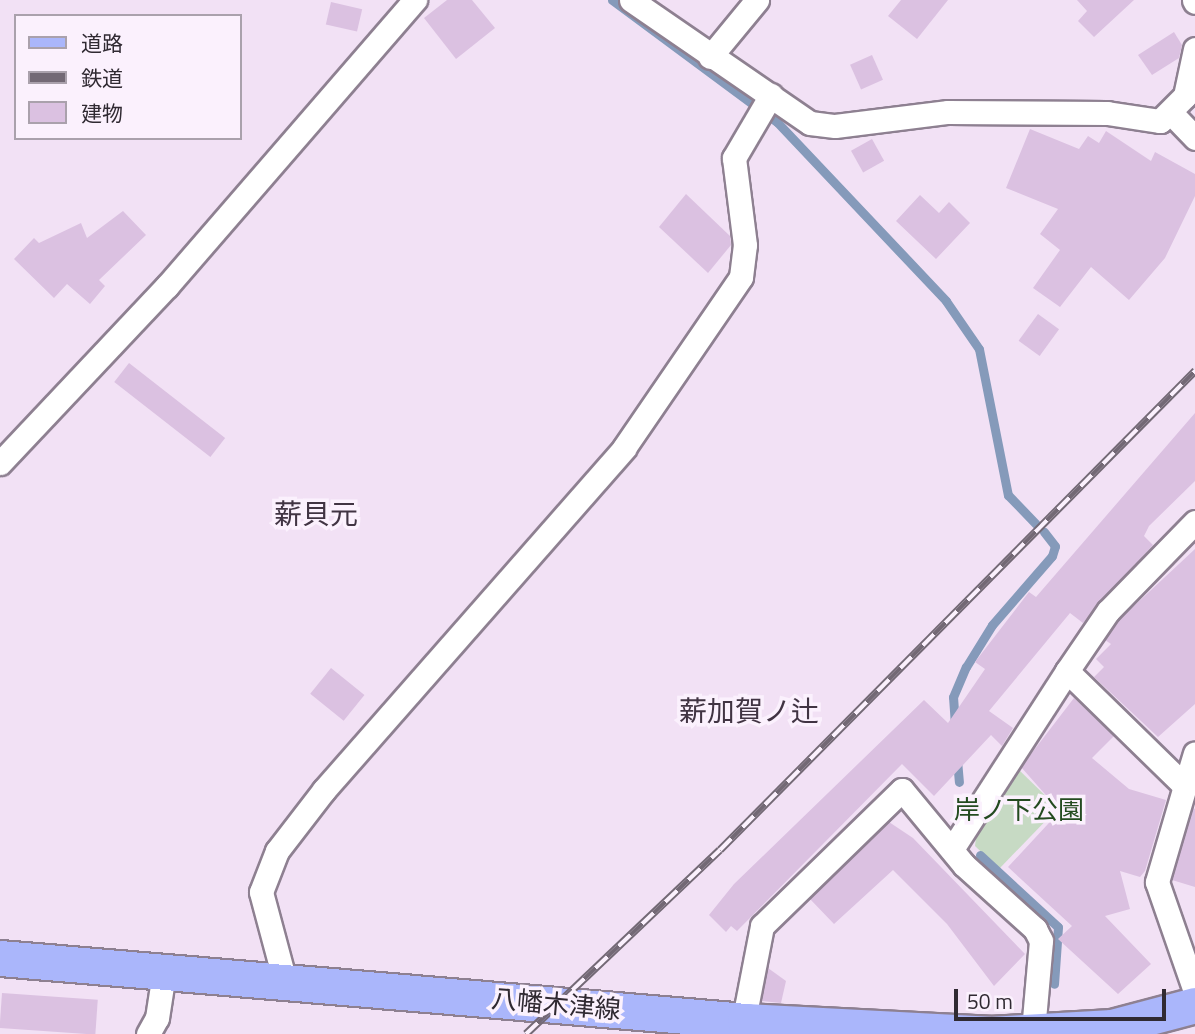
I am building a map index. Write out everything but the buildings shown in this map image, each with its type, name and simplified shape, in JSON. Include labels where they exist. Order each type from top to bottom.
[{"type":"main road","name":"八幡木津線","points":[[0,958],[164,973],[284,978],[743,1028],[1033,1031],[1112,1027],[1195,1005]]},
{"type":"street","points":[[0,463],[167,286],[415,0]]},
{"type":"street","points":[[631,0],[710,57],[764,103],[810,123],[835,126],[948,112],[1107,113],[1160,121],[1173,115],[1185,96],[1195,49]]},
{"type":"street","points":[[710,57],[757,0]]},
{"type":"street","points":[[284,978],[261,892],[278,851],[324,790],[624,448],[741,277],[745,245],[734,158],[764,103]]},
{"type":"street","points":[[1173,115],[1195,138]]},
{"type":"street","points":[[952,849],[1108,611],[1195,522]]},
{"type":"street","points":[[1067,671],[1185,786]]},
{"type":"street","points":[[1195,754],[1157,882],[1195,991]]},
{"type":"street","points":[[743,1028],[762,926],[902,790],[952,849],[1041,941],[1033,1031]]},
{"type":"street","points":[[148,1034],[157,1018],[164,973]]},
{"type":"green space","name":"岸ノ下公園","points":[[1015,766],[1058,808],[999,869],[975,846],[978,822]]},
{"type":"waterway","points":[[612,0],[777,122],[946,301],[979,349],[1008,495],[1036,524]]},
{"type":"waterway","points":[[955,725],[953,697],[966,667],[992,625],[1052,556],[1055,546],[1044,532]]},
{"type":"waterway","points":[[957,760],[959,782]]},
{"type":"waterway","points":[[980,855],[1058,927],[1054,984]]},
{"type":"railway","points":[[526,1034],[720,850],[1195,371]]},
{"type":"district","name":"薪貝元","points":[[316,514]]},
{"type":"district","name":"薪加賀ノ辻","points":[[749,711]]}]
